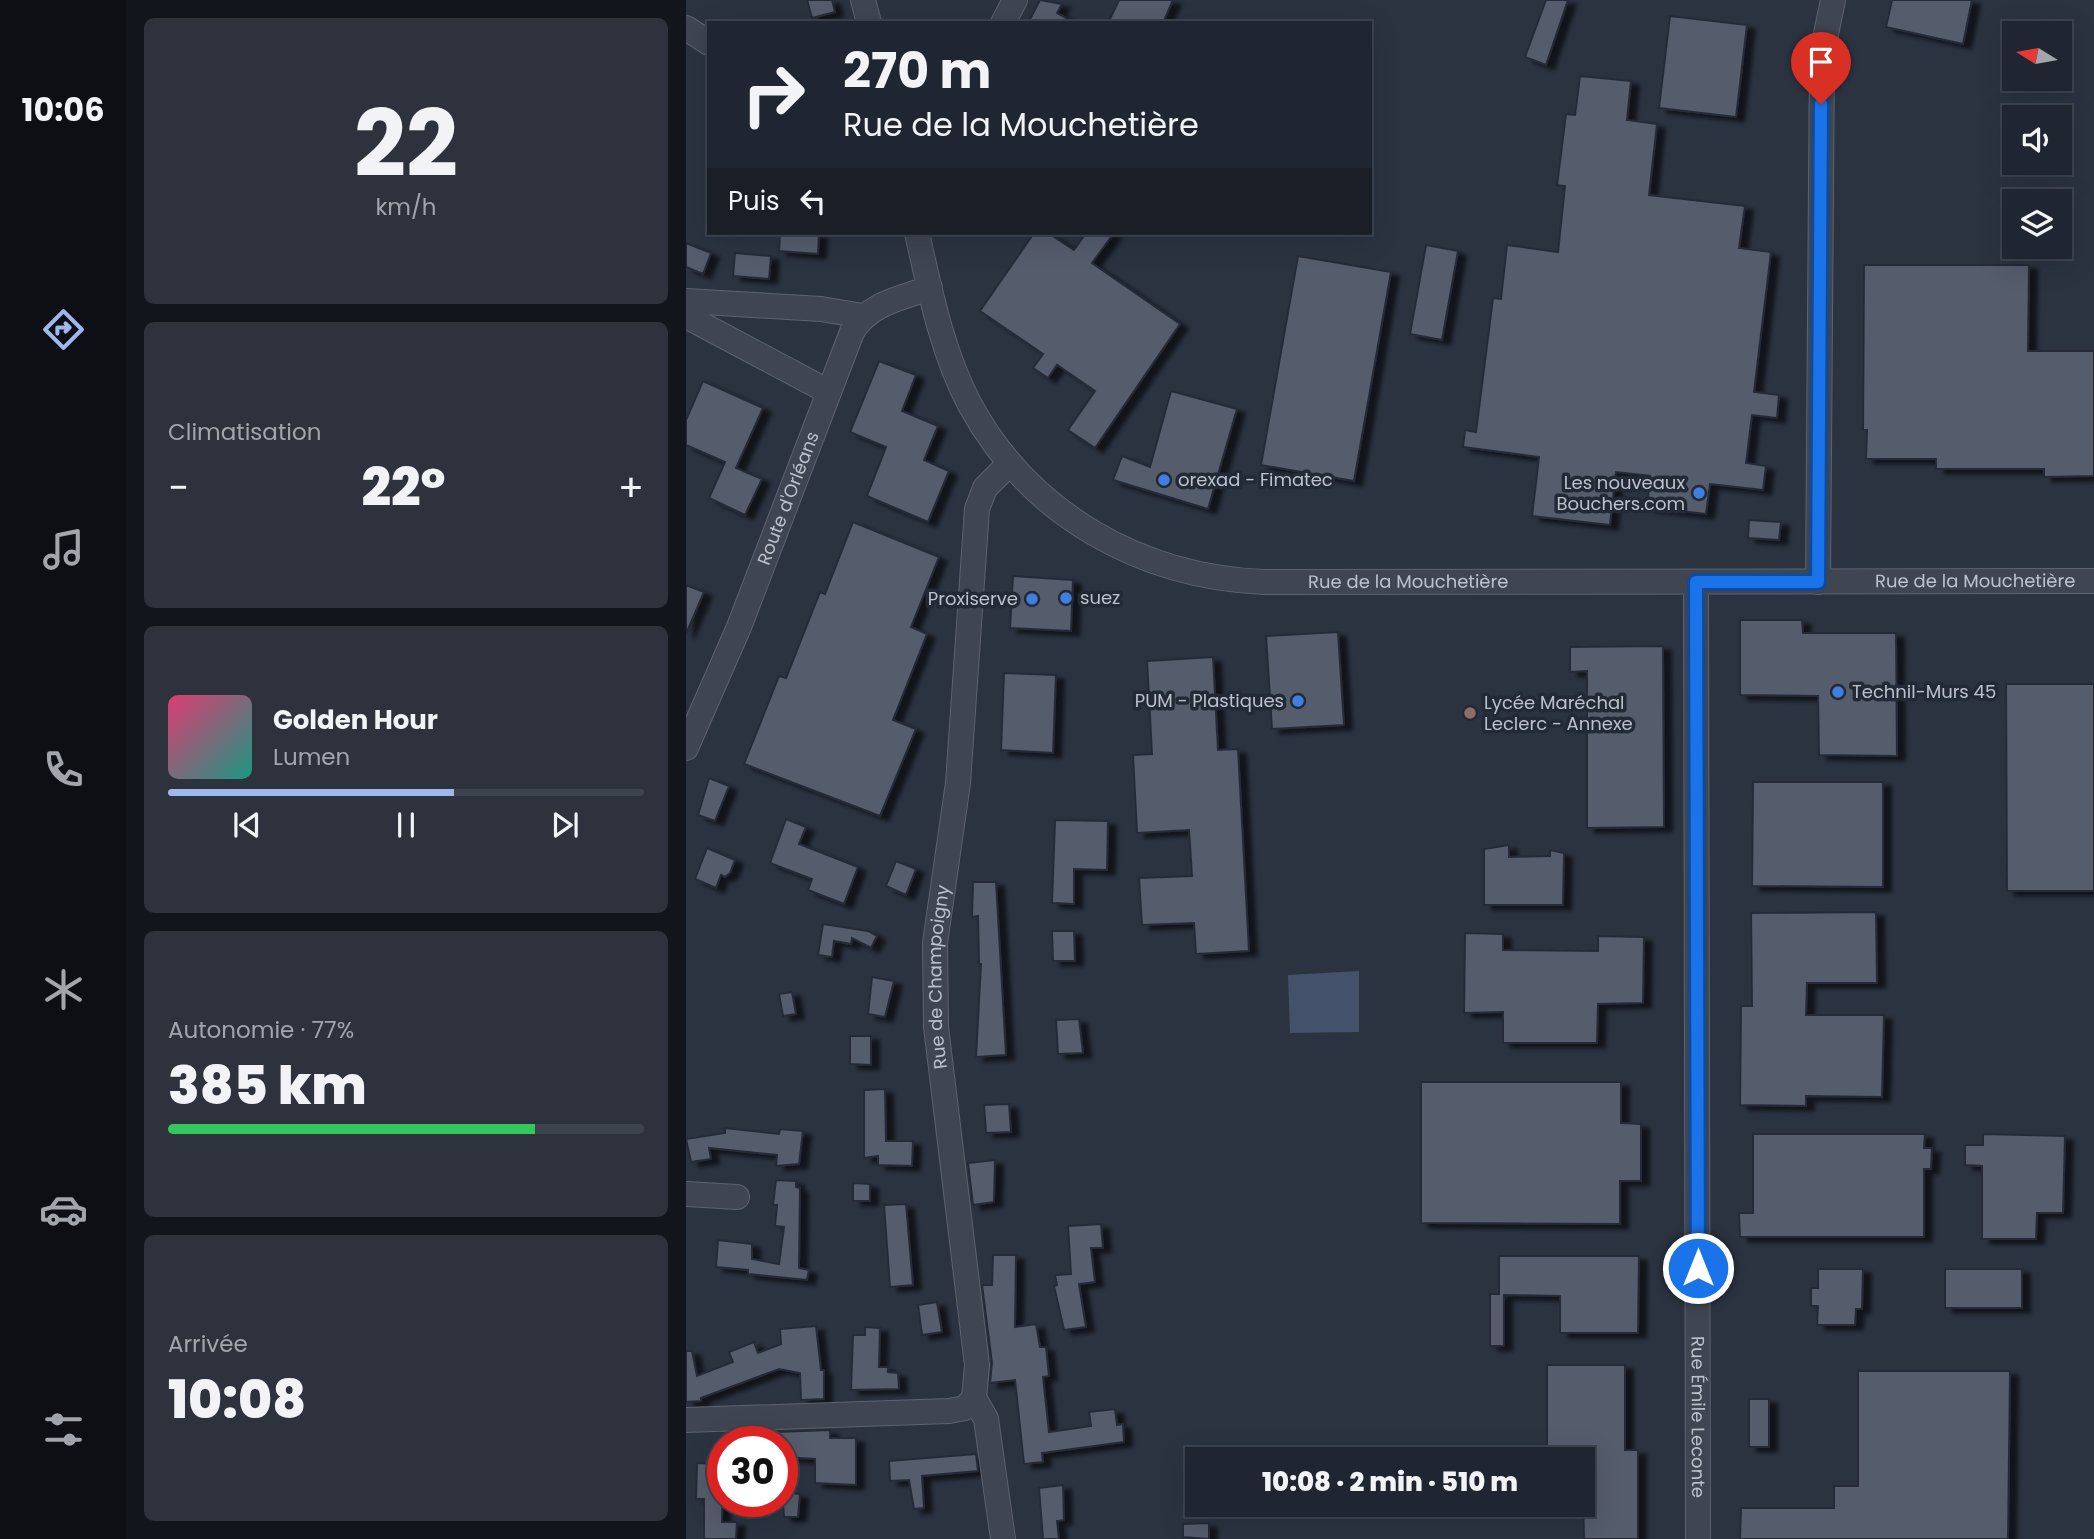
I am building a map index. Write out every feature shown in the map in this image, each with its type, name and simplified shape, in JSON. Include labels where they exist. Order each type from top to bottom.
[{"type":"street","points":[[863,0],[868,21]]},
{"type":"street","points":[[1004,21],[1015,0]]},
{"type":"street","points":[[1818,582],[1822,52],[1833,0]]},
{"type":"street","points":[[686,28],[707,42]]},
{"type":"street","name":"Rue de la Mouchetière","points":[[918,235],[930,289],[962,387],[1009,464],[1054,507],[1090,532],[1142,559],[1190,573],[1265,582],[2094,581]]},
{"type":"street","points":[[686,301],[821,309],[863,316],[876,307],[930,289]]},
{"type":"street","points":[[686,316],[829,392]]},
{"type":"street","name":"Route d'Orléans","points":[[686,748],[744,614],[848,340],[863,316]]},
{"type":"street","name":"Rue de Champoigny","points":[[1003,1539],[986,1419],[974,1398],[977,1365],[936,1027],[935,943],[958,783],[978,509],[985,488],[1009,464]]},
{"type":"street","name":"Rue Émile Leconte","points":[[1696,582],[1698,1539]]},
{"type":"street","points":[[686,1194],[737,1197]]},
{"type":"street","points":[[686,1420],[949,1411],[965,1408],[974,1398]]},
{"type":"water","points":[[1359,971],[1359,1032],[1290,1033],[1288,975]]},
{"type":"building","points":[[807,0],[832,0],[835,12],[812,18]]},
{"type":"building","points":[[1040,0],[1062,4],[1057,13],[1072,21],[1029,21]]},
{"type":"building","points":[[1119,0],[1173,0],[1164,21],[1109,21]]},
{"type":"building","points":[[1546,0],[1568,0],[1546,65],[1525,57]]},
{"type":"building","points":[[1892,0],[1972,0],[1963,44],[1886,27]]},
{"type":"building","points":[[1670,16],[1747,25],[1736,117],[1659,108]]},
{"type":"building","points":[[1580,76],[1631,81],[1627,120],[1657,124],[1649,195],[1745,206],[1739,248],[1771,252],[1754,392],[1779,395],[1777,418],[1752,415],[1746,463],[1766,466],[1763,490],[1710,484],[1706,514],[1647,507],[1650,476],[1616,472],[1610,525],[1532,516],[1539,457],[1463,447],[1465,430],[1476,432],[1493,298],[1501,299],[1507,245],[1558,252],[1565,186],[1557,185],[1566,114],[1575,115]]},
{"type":"building","points":[[780,235],[819,235],[818,254],[779,251]]},
{"type":"building","points":[[1033,235],[1051,235],[1074,250],[1085,235],[1113,235],[1092,263],[1180,324],[1095,448],[1068,430],[1095,391],[1057,365],[1048,378],[1033,368],[1043,354],[980,311]]},
{"type":"building","points":[[686,243],[711,253],[703,274],[686,267]]},
{"type":"building","points":[[1426,245],[1458,251],[1442,340],[1410,334]]},
{"type":"building","points":[[735,253],[771,256],[769,279],[733,276]]},
{"type":"building","points":[[1298,256],[1391,272],[1354,481],[1261,465]]},
{"type":"building","points":[[1864,265],[2029,265],[2028,351],[2094,351],[2094,476],[2044,477],[2044,469],[1936,469],[1936,459],[1866,459],[1867,430],[1863,430]]},
{"type":"building","points":[[879,361],[916,375],[902,411],[938,426],[924,460],[949,471],[928,522],[867,496],[886,447],[850,432]]},
{"type":"building","points":[[703,381],[763,408],[736,468],[762,479],[745,515],[709,498],[725,462],[686,445],[686,420]]},
{"type":"building","points":[[1171,391],[1237,409],[1208,509],[1113,480],[1122,456],[1150,467]]},
{"type":"building","points":[[1749,520],[1781,522],[1779,540],[1748,538]]},
{"type":"building","points":[[853,522],[939,557],[911,627],[927,634],[893,720],[916,729],[880,816],[744,764],[779,676],[786,678],[820,592],[825,594]]},
{"type":"building","points":[[1013,576],[1073,580],[1071,631],[1010,628]]},
{"type":"building","points":[[686,585],[704,592],[686,634]]},
{"type":"building","points":[[1740,620],[1802,620],[1803,633],[1896,633],[1897,756],[1819,755],[1818,696],[1740,695]]},
{"type":"building","points":[[1338,632],[1344,725],[1272,729],[1266,636]]},
{"type":"building","points":[[1663,646],[1664,827],[1587,828],[1587,671],[1570,672],[1570,647]]},
{"type":"building","points":[[1213,657],[1218,750],[1238,749],[1249,951],[1196,954],[1194,923],[1142,925],[1139,878],[1192,876],[1189,830],[1137,833],[1133,755],[1152,754],[1147,661]]},
{"type":"building","points":[[1004,673],[1056,675],[1053,753],[1001,750]]},
{"type":"building","points":[[2006,684],[2094,684],[2094,891],[2007,891]]},
{"type":"building","points":[[709,778],[729,786],[715,821],[698,815]]},
{"type":"building","points":[[1753,782],[1883,782],[1883,887],[1752,886]]},
{"type":"building","points":[[786,819],[806,827],[799,844],[858,867],[844,904],[808,890],[812,879],[770,863]]},
{"type":"building","points":[[1055,820],[1108,821],[1107,870],[1074,869],[1074,904],[1052,903]]},
{"type":"building","points":[[1509,845],[1509,857],[1550,856],[1550,850],[1564,853],[1563,905],[1484,905],[1484,849]]},
{"type":"building","points":[[707,848],[735,860],[730,873],[725,877],[721,875],[716,888],[695,879]]},
{"type":"building","points":[[896,861],[916,869],[906,895],[886,886]]},
{"type":"building","points":[[973,882],[996,882],[1006,1055],[976,1057],[981,964],[978,916],[972,917]]},
{"type":"building","points":[[1876,912],[1877,983],[1807,983],[1806,1015],[1884,1015],[1882,1097],[1806,1096],[1806,1106],[1740,1105],[1741,1006],[1752,1006],[1751,913]]},
{"type":"building","points":[[823,924],[868,931],[877,936],[871,948],[852,938],[851,944],[834,941],[832,957],[818,955]]},
{"type":"building","points":[[1052,931],[1074,931],[1075,961],[1053,961]]},
{"type":"building","points":[[1465,933],[1503,934],[1503,950],[1598,951],[1598,936],[1644,937],[1643,1003],[1598,1004],[1597,1043],[1503,1043],[1503,1012],[1464,1013]]},
{"type":"building","points":[[872,977],[894,981],[885,1017],[868,1014]]},
{"type":"building","points":[[792,992],[796,1014],[783,1016],[779,994]]},
{"type":"building","points":[[1079,1019],[1083,1053],[1058,1054],[1056,1020]]},
{"type":"building","points":[[850,1036],[871,1036],[871,1065],[850,1064]]},
{"type":"building","points":[[1421,1082],[1621,1082],[1621,1123],[1641,1124],[1641,1181],[1620,1181],[1620,1224],[1421,1223]]},
{"type":"building","points":[[885,1089],[886,1141],[913,1141],[912,1166],[878,1165],[878,1156],[864,1158],[864,1090]]},
{"type":"building","points":[[1009,1104],[1011,1132],[986,1133],[984,1105]]},
{"type":"building","points":[[725,1128],[779,1134],[780,1129],[803,1131],[799,1164],[776,1166],[777,1155],[709,1148],[711,1159],[691,1162],[686,1139],[725,1133]]},
{"type":"building","points":[[1753,1134],[1925,1134],[1924,1148],[1932,1148],[1931,1169],[1924,1169],[1924,1237],[1740,1237],[1739,1213],[1753,1213]]},
{"type":"building","points":[[1983,1134],[2065,1136],[2063,1213],[2037,1213],[2036,1239],[1982,1239],[1982,1166],[1965,1165],[1965,1145],[1983,1145]]},
{"type":"building","points":[[995,1160],[994,1202],[973,1205],[968,1163]]},
{"type":"building","points":[[776,1180],[796,1181],[796,1187],[800,1188],[799,1268],[809,1270],[807,1280],[748,1274],[748,1270],[716,1267],[718,1240],[752,1244],[752,1259],[779,1264],[784,1227],[775,1226],[777,1205],[773,1205]]},
{"type":"building","points":[[853,1183],[870,1184],[870,1201],[853,1201]]},
{"type":"building","points":[[906,1204],[913,1285],[890,1287],[884,1205]]},
{"type":"building","points":[[1101,1224],[1103,1248],[1091,1248],[1095,1282],[1079,1284],[1086,1327],[1064,1330],[1054,1286],[1057,1285],[1055,1275],[1071,1274],[1068,1226]]},
{"type":"building","points":[[993,1255],[1016,1255],[1015,1327],[1036,1324],[1040,1347],[1046,1347],[1049,1376],[1043,1377],[1049,1432],[1091,1426],[1089,1412],[1115,1409],[1117,1425],[1123,1424],[1124,1442],[1042,1453],[1043,1462],[1024,1464],[1015,1380],[990,1383],[992,1363],[982,1285],[992,1285]]},
{"type":"building","points":[[1499,1256],[1639,1256],[1638,1333],[1560,1333],[1560,1296],[1504,1295],[1504,1346],[1490,1346],[1490,1294],[1499,1294]]},
{"type":"building","points":[[1818,1269],[1863,1269],[1862,1309],[1856,1309],[1855,1325],[1817,1325],[1818,1306],[1811,1306],[1811,1288],[1818,1288]]},
{"type":"building","points":[[1945,1269],[2022,1269],[2022,1308],[1945,1308]]},
{"type":"building","points":[[937,1302],[942,1332],[922,1335],[918,1305]]},
{"type":"building","points":[[816,1326],[821,1370],[824,1370],[824,1399],[801,1400],[800,1373],[779,1369],[701,1398],[701,1401],[686,1402],[686,1351],[692,1351],[697,1376],[733,1362],[729,1352],[754,1342],[758,1353],[781,1344],[780,1329]]},
{"type":"building","points":[[865,1327],[880,1328],[879,1367],[888,1367],[888,1372],[898,1373],[899,1389],[851,1390],[853,1335],[865,1335]]},
{"type":"building","points":[[1547,1365],[1625,1365],[1625,1450],[1638,1450],[1638,1539],[1584,1539],[1583,1517],[1595,1517],[1595,1447],[1547,1447]]},
{"type":"building","points":[[1858,1371],[2010,1371],[2008,1539],[1740,1539],[1741,1508],[1834,1508],[1834,1486],[1858,1486]]},
{"type":"building","points":[[1749,1399],[1769,1399],[1769,1447],[1749,1447]]},
{"type":"building","points":[[830,1430],[830,1438],[856,1438],[856,1485],[815,1483],[815,1459],[798,1458],[798,1431]]},
{"type":"building","points":[[976,1454],[978,1471],[922,1476],[924,1508],[914,1509],[909,1480],[890,1481],[889,1461]]},
{"type":"building","points":[[697,1463],[707,1463],[707,1517],[722,1517],[722,1522],[737,1522],[736,1539],[704,1539],[704,1499],[696,1499]]},
{"type":"building","points":[[1063,1485],[1064,1520],[1057,1521],[1059,1539],[1043,1539],[1039,1488]]},
{"type":"building","points":[[1209,1523],[1209,1539],[1183,1537],[1183,1524]]},
{"type":"place","name":"orexad - Fimatec","points":[[1164,480]]},
{"type":"place","name":"Les nouveaux Bouchers.com","points":[[1699,493]]},
{"type":"place","name":"suez","points":[[1066,598]]},
{"type":"place","name":"Proxiserve","points":[[1032,599]]},
{"type":"place","name":"TechniI-Murs 45","points":[[1838,692]]},
{"type":"place","name":"PUM - Plastiques","points":[[1298,701]]},
{"type":"place","name":"Lycée Maréchal Leclerc - Annexe","points":[[1470,713]]},
{"type":"route","points":[[1698,1268],[1696,582],[1818,582],[1821,104]]}]
